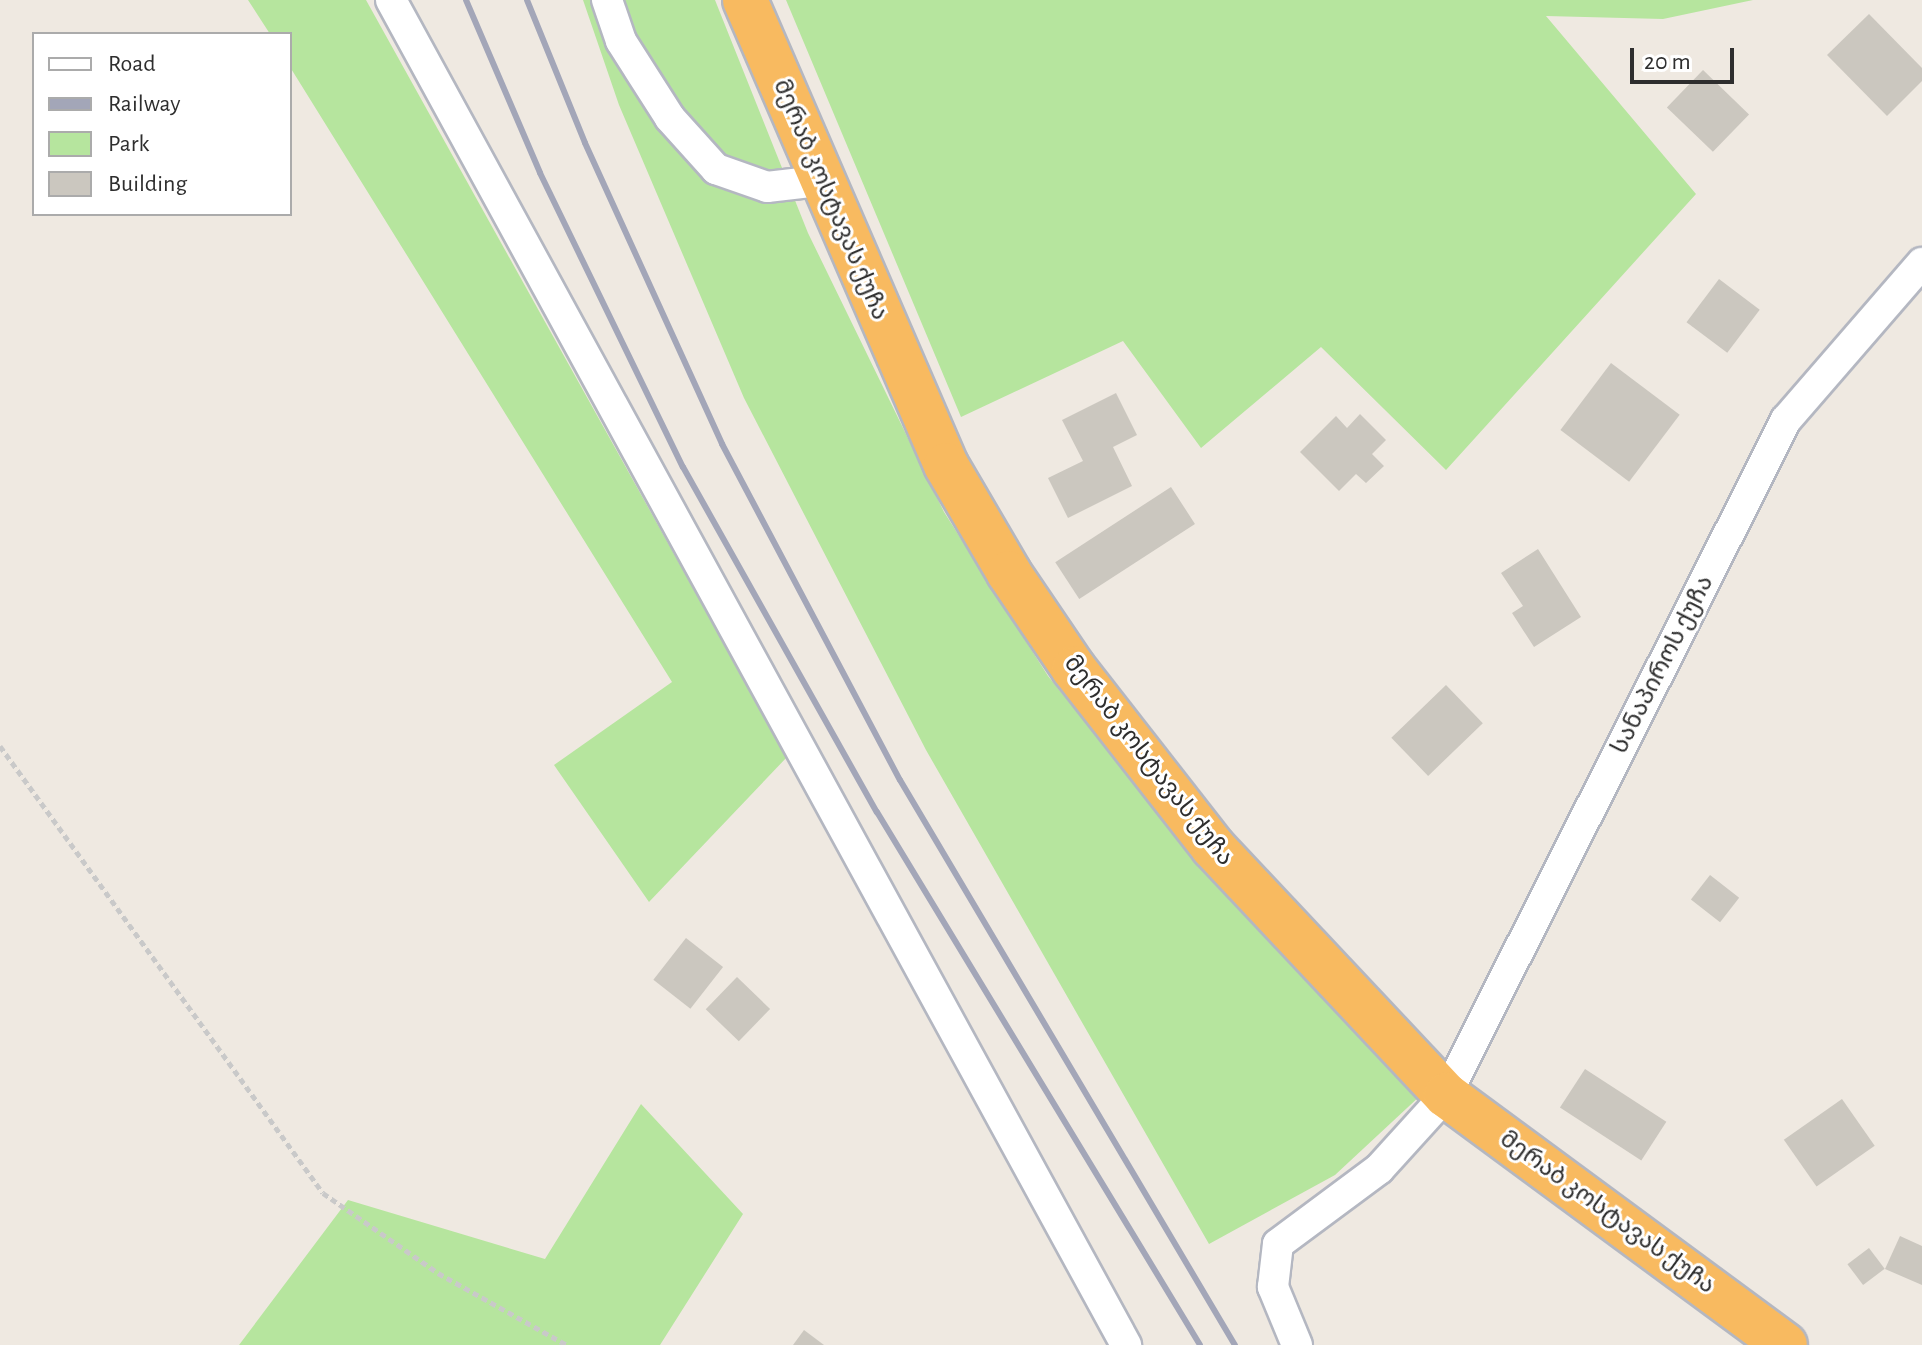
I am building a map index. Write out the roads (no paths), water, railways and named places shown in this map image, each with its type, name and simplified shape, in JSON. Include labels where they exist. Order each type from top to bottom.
[{"type":"highway","name":"მერაბ კოსტავას ქუჩა","points":[[745,0],[819,181],[946,465],[1009,573],[1074,669],[1213,847],[1446,1095],[1783,1344]]},
{"type":"street","points":[[391,0],[1126,1345]]},
{"type":"street","points":[[607,0],[621,41],[670,118],[716,169],[767,187],[819,181]]},
{"type":"street","name":"სანაპიროს ქუჩა","points":[[1297,1345],[1273,1287],[1278,1244],[1379,1169],[1446,1095],[1786,420],[1922,263]]},
{"type":"railway","points":[[466,0],[540,173],[683,467],[877,812],[1200,1345]]},
{"type":"railway","points":[[527,0],[585,143],[722,444],[900,780],[1235,1345]]}]
